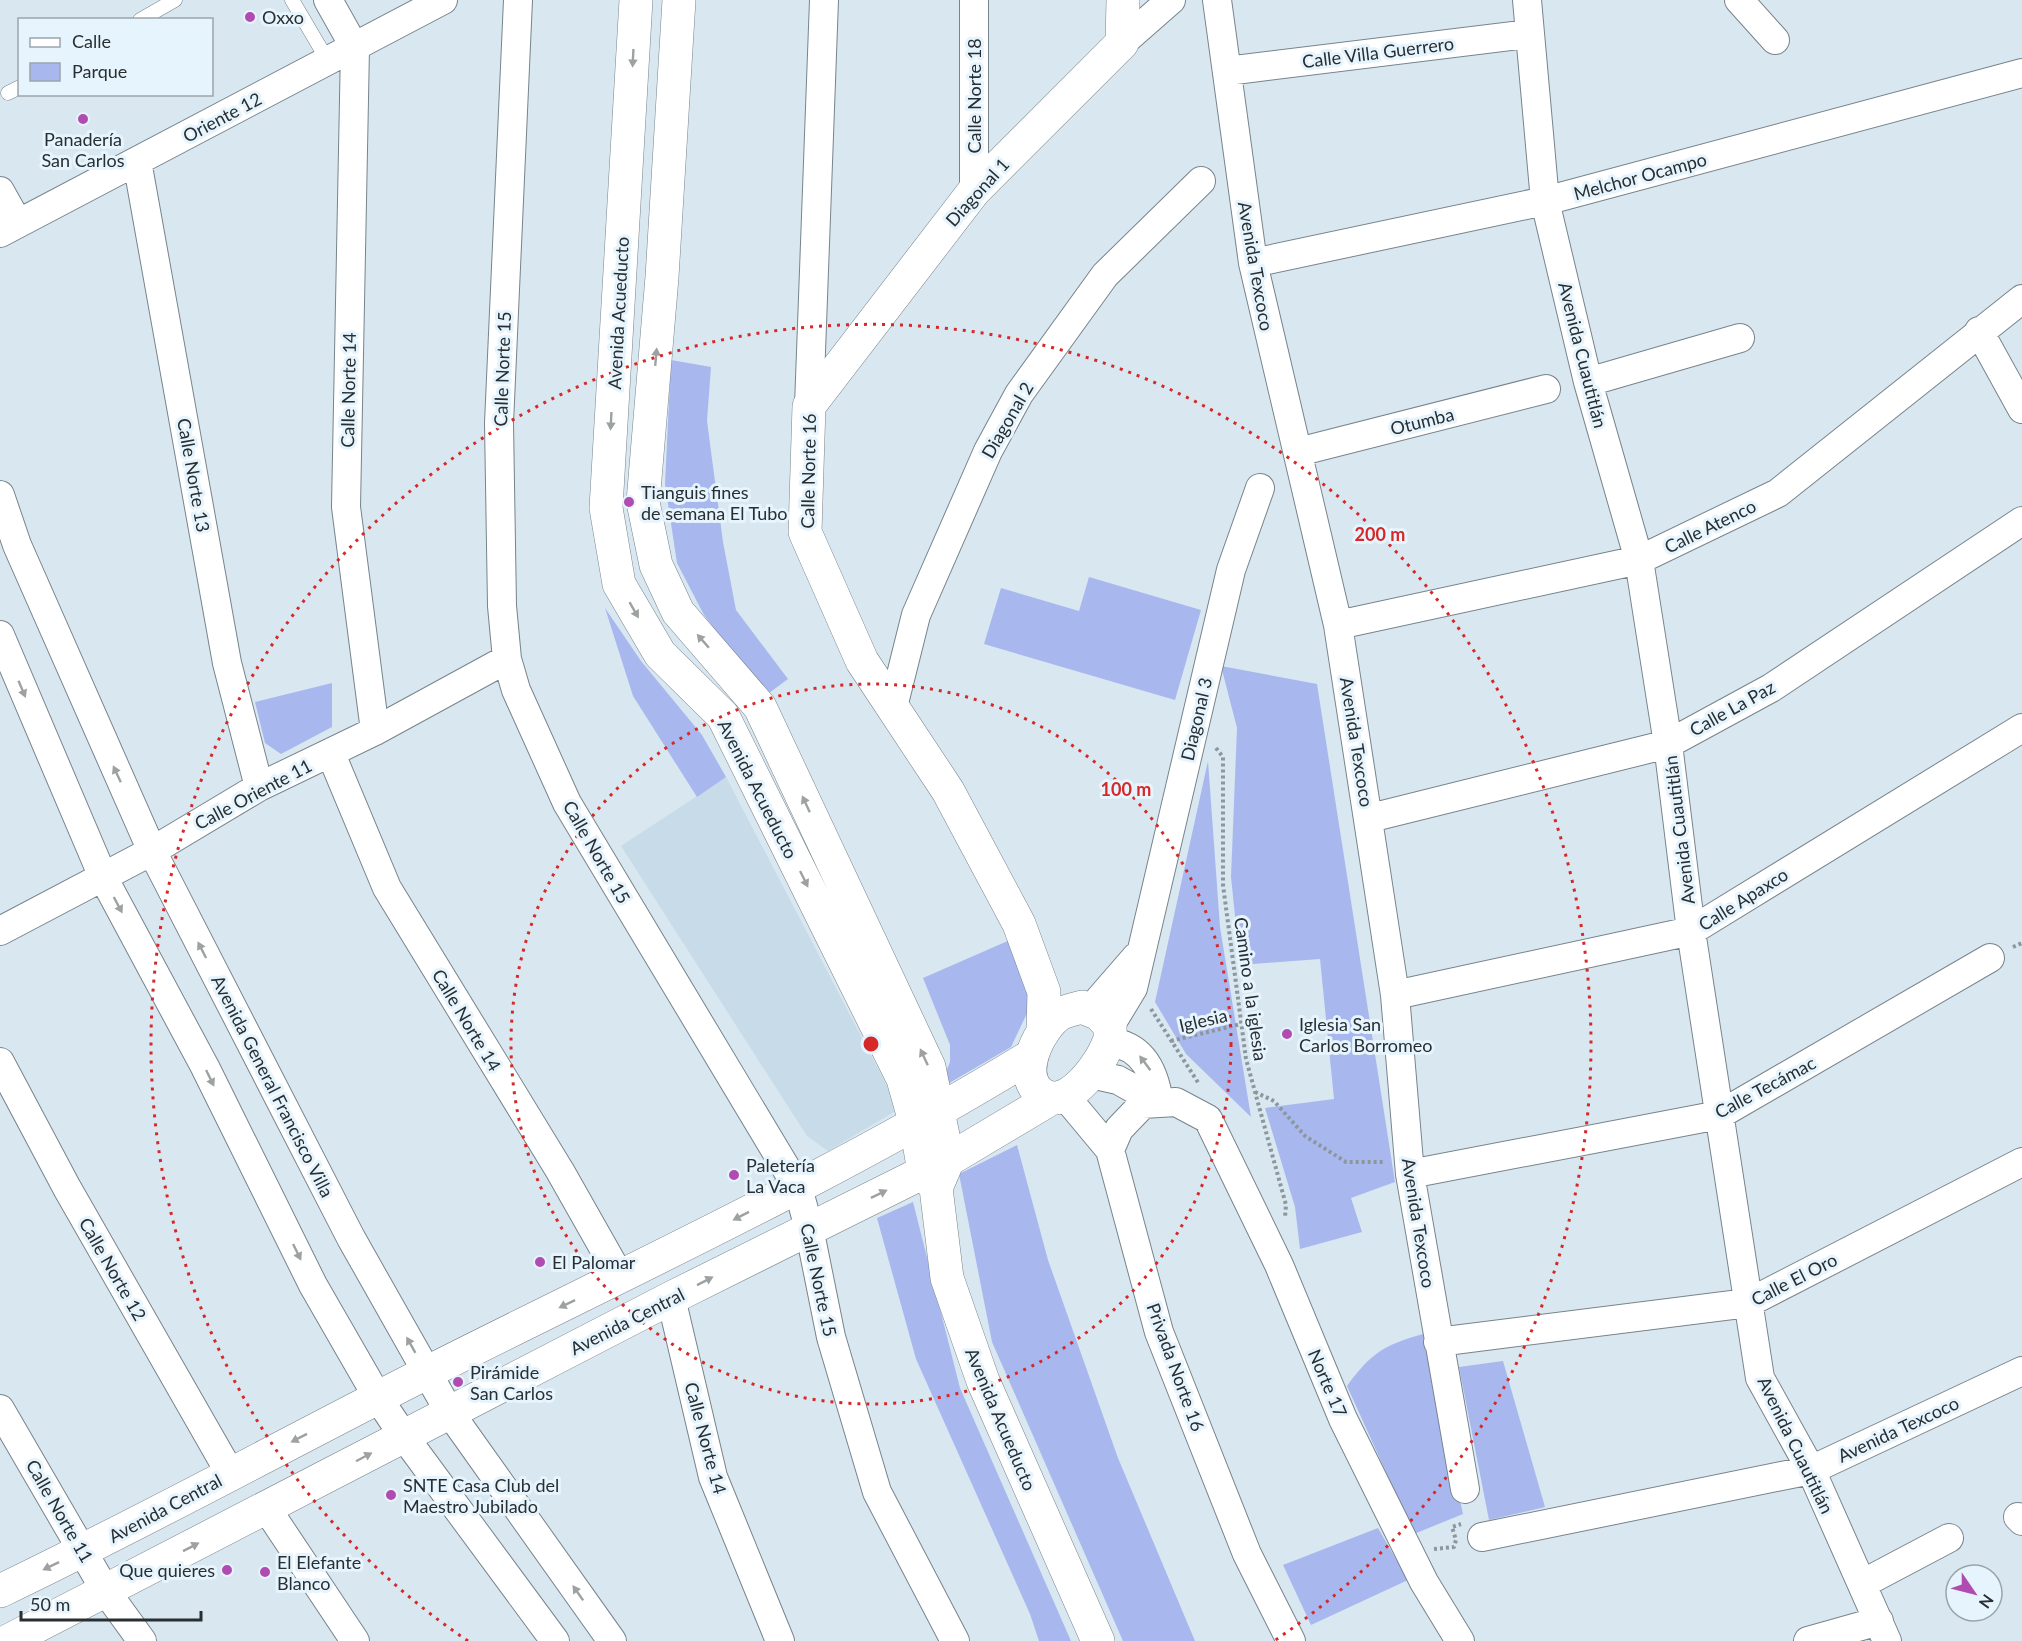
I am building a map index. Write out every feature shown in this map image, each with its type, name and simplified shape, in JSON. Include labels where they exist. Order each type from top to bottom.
[{"type":"street","points":[[328,0],[355,48]]},
{"type":"street","name":"Oriente 12","points":[[9,228],[443,0]]},
{"type":"street","name":"Calle Norte 15","points":[[518,0],[499,423],[502,606],[507,659],[516,690],[567,803],[798,1188],[809,1228],[831,1337],[877,1492],[955,1641]]},
{"type":"street","name":"Avenida Acueducto","points":[[636,0],[606,508],[619,584],[660,654],[723,716],[903,1079],[926,1119]]},
{"type":"street","name":"Avenida Acueducto","points":[[679,0],[662,277],[643,502],[656,566],[678,612],[760,707],[928,1067],[926,1119],[936,1173],[947,1278],[983,1381],[1098,1641]]},
{"type":"street","name":"Calle Norte 16","points":[[824,0],[805,532],[862,661],[948,791],[1018,924],[1044,992],[1037,1044]]},
{"type":"street","name":"Calle Norte 18","points":[[974,0],[974,191]]},
{"type":"street","points":[[1122,0],[1122,43]]},
{"type":"street","name":"Diagonal 1","points":[[808,406],[974,191],[1122,43],[1171,0]]},
{"type":"street","name":"Avenida Texcoco","points":[[1217,0],[1253,263],[1338,625],[1370,818],[1395,995],[1410,1174],[1465,1489]]},
{"type":"street","name":"Avenida Cuautitlán","points":[[1527,0],[1528,34],[1545,201],[1588,382],[1639,560],[1668,744],[1691,931],[1760,1378],[1811,1470],[1883,1631]]},
{"type":"street","points":[[1739,0],[1775,40]]},
{"type":"street","name":"Calle Villa Guerrero","points":[[1227,71],[1528,34]]},
{"type":"street","name":"Calle Norte 14","points":[[355,48],[346,507],[375,731]]},
{"type":"street","name":"Melchor Ocampo","points":[[1253,263],[1545,201],[2022,73]]},
{"type":"street","name":"Calle Norte 13","points":[[137,161],[227,663],[259,788]]},
{"type":"street","name":"Diagonal 2","points":[[893,707],[916,615],[988,451],[1019,394],[1105,275],[1201,181]]},
{"type":"street","points":[[0,191],[9,228]]},
{"type":"street","name":"Calle Atenco","points":[[1338,625],[1639,560],[1778,493],[2022,299]]},
{"type":"street","points":[[1980,331],[2022,409]]},
{"type":"street","points":[[1588,382],[1740,338]]},
{"type":"street","name":"Otumba","points":[[1298,452],[1546,389]]},
{"type":"street","name":"Diagonal 3","points":[[1098,1021],[1133,988],[1231,570],[1260,488]]},
{"type":"street","name":"Avenida General Francisco Villa","points":[[0,495],[17,545],[152,851],[270,1085],[450,1413],[612,1641]]},
{"type":"street","name":"Calle La Paz","points":[[1370,818],[1668,744],[1771,688],[2022,521]]},
{"type":"street","points":[[0,635],[103,877],[205,1067],[313,1285],[378,1398],[403,1435],[555,1641]]},
{"type":"street","name":"Calle Oriente 11","points":[[0,931],[152,851],[259,788],[331,754],[507,659]]},
{"type":"street","name":"Calle Apaxco","points":[[1395,995],[1691,931],[2022,728]]},
{"type":"street","name":"Calle Norte 14","points":[[331,754],[387,888],[560,1171],[620,1277]]},
{"type":"street","name":"Calle Norte 16","points":[[1018,924],[1039,942],[1098,1021]]},
{"type":"street","name":"Diagonal 3","points":[[1098,1021],[1140,953]]},
{"type":"street","name":"Calle Tecámac","points":[[1410,1174],[1719,1115],[1990,958]]},
{"type":"street","points":[[1098,1021],[1091,1074],[1085,1082],[1058,1097],[1038,1092],[1032,1080],[1037,1044],[1060,1014],[1098,1021],[1149,1065],[1156,1084],[1159,1103]]},
{"type":"street","name":"Avenida Central","points":[[0,1591],[84,1551],[426,1373],[798,1188],[926,1119],[1037,1044]]},
{"type":"street","name":"Calle Norte 12","points":[[0,1062],[67,1188],[230,1473]]},
{"type":"street","points":[[1091,1074],[1118,1080],[1159,1103]]},
{"type":"street","name":"Avenida Central","points":[[8,1641],[267,1509],[403,1435],[809,1228],[936,1173],[1058,1097]]},
{"type":"street","name":"Privada Norte 16","points":[[1058,1097],[1109,1138],[1159,1332],[1247,1554],[1291,1641]]},
{"type":"street","points":[[1109,1138],[1143,1104],[1176,1102],[1208,1119]]},
{"type":"street","name":"Norte 17","points":[[1208,1119],[1279,1265],[1343,1419],[1411,1557],[1460,1641]]},
{"type":"street","name":"Calle El Oro","points":[[1438,1342],[1748,1303],[2022,1162]]},
{"type":"street","name":"Calle Norte 14","points":[[671,1298],[713,1477],[780,1641]]},
{"type":"street","name":"Avenida Texcoco","points":[[1482,1536],[1811,1470],[2022,1371]]},
{"type":"street","name":"Calle Norte 11","points":[[0,1409],[105,1590],[142,1641]]},
{"type":"street","points":[[267,1509],[355,1641]]},
{"type":"street","points":[[1862,1584],[1949,1538]]},
{"type":"street","points":[[1808,1641],[1883,1631]]},
{"type":"lane","points":[[144,18],[175,0]]},
{"type":"lane","points":[[292,0],[328,61]]},
{"type":"path","name":"Camino a la iglesia","points":[[1194,722],[1223,757],[1223,885],[1246,1059],[1286,1205],[1279,1265]]},
{"type":"path","name":"Iglesia","points":[[1133,988],[1148,1005],[1205,1094],[1208,1119]]},
{"type":"path","name":"Iglesia","points":[[1171,1041],[1241,1024]]},
{"type":"path","points":[[1255,1092],[1274,1101],[1305,1136],[1346,1162],[1384,1162],[1410,1174]]},
{"type":"path","points":[[1411,1557],[1442,1546],[1454,1546],[1456,1540],[1452,1527],[1458,1523],[1482,1536]]},
{"type":"shaded area","points":[[726,777],[899,1109],[828,1151],[807,1136],[621,846]]},
{"type":"green space","points":[[671,360],[711,367],[707,421],[723,542],[736,610],[788,679],[765,696],[704,615],[677,563],[665,484]]},
{"type":"green space","points":[[1089,577],[1201,610],[1175,700],[984,644],[1001,588],[1079,611]]},
{"type":"green space","points":[[605,608],[641,661],[702,735],[726,777],[697,797],[633,696]]},
{"type":"green space","points":[[1221,666],[1317,684],[1395,1182],[1351,1198],[1362,1232],[1300,1249],[1295,1207],[1265,1108],[1334,1099],[1320,959],[1240,965],[1231,877],[1237,728]]},
{"type":"green space","points":[[332,683],[332,727],[281,754],[265,743],[255,702]]},
{"type":"green space","points":[[1208,761],[1220,927],[1251,1117],[1186,1054],[1155,1002]]},
{"type":"green space","points":[[1019,936],[1040,986],[1011,1047],[939,1089],[950,1062],[950,1045],[923,978]]},
{"type":"green space","points":[[1017,1145],[1048,1260],[1118,1458],[1195,1641],[1123,1641],[992,1342],[959,1174]]},
{"type":"green space","points":[[913,1202],[960,1388],[1071,1641],[1039,1641],[1030,1614],[916,1359],[877,1218]]},
{"type":"green space","points":[[1423,1334],[1463,1514],[1414,1534],[1347,1386],[1379,1352],[1398,1342]]},
{"type":"green space","points":[[1503,1361],[1545,1507],[1489,1520],[1459,1367]]},
{"type":"green space","points":[[1378,1528],[1408,1580],[1311,1625],[1283,1565]]},
{"type":"place","name":"Oxxo","points":[[250,17]]},
{"type":"place","name":"Panadería San Carlos","points":[[83,119]]},
{"type":"place","name":"Tianguis fines de semana El Tubo","points":[[629,502]]},
{"type":"place","name":"Iglesia San Carlos Borromeo","points":[[1287,1034]]},
{"type":"place","name":"Paletería La Vaca","points":[[734,1175]]},
{"type":"place","name":"El Palomar","points":[[540,1262]]},
{"type":"place","name":"Pirámide San Carlos","points":[[458,1382]]},
{"type":"place","name":"SNTE Casa Club del Maestro Jubilado","points":[[391,1495]]},
{"type":"place","name":"Que quieres","points":[[227,1570]]},
{"type":"place","name":"El Elefante Blanco","points":[[265,1572]]}]
